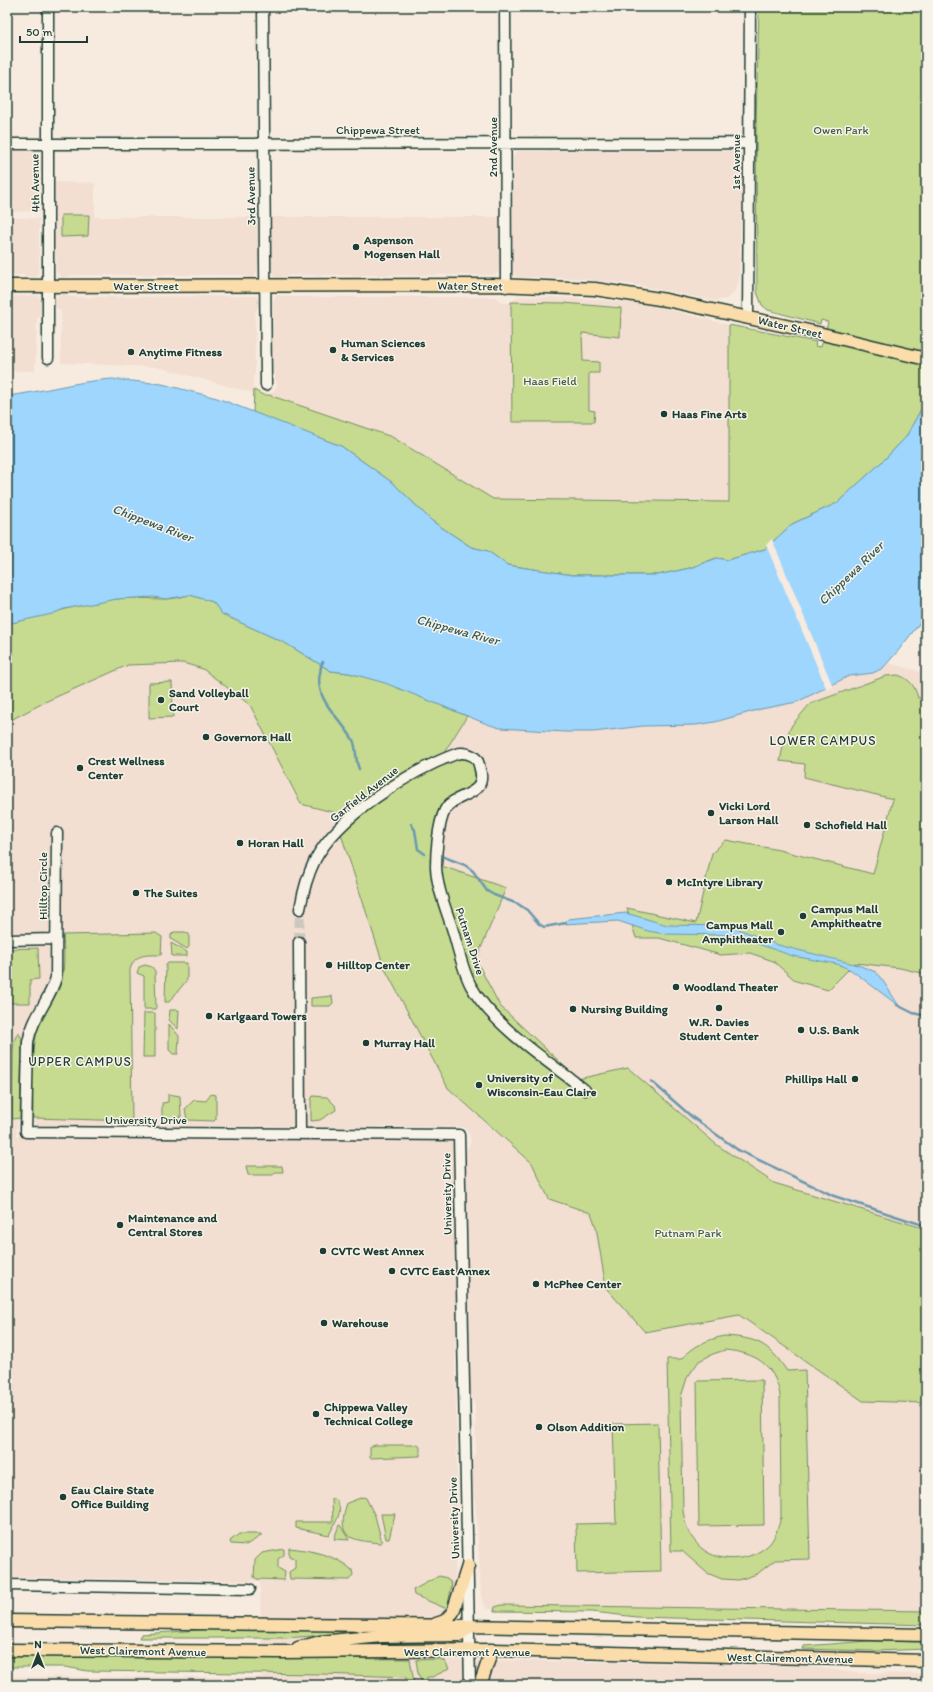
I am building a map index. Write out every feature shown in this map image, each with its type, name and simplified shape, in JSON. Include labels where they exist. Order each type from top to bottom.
[{"type":"main road","name":"Water Street","points":[[7,286],[494,285],[506,287],[595,289],[666,300],[748,317],[926,359]]},
{"type":"main road","points":[[433,1625],[445,1621],[453,1612],[468,1566]]},
{"type":"main road","points":[[7,1621],[433,1625],[926,1635]]},
{"type":"main road","points":[[281,1652],[332,1640],[401,1635],[459,1635],[470,1626]]},
{"type":"main road","name":"West Clairemont Avenue","points":[[7,1650],[281,1652],[492,1650],[926,1661]]},
{"type":"main road","points":[[480,1685],[492,1650]]},
{"type":"street","name":"4th Avenue","points":[[48,7],[48,358]]},
{"type":"street","name":"3rd Avenue","points":[[263,7],[266,385]]},
{"type":"street","name":"2nd Avenue","points":[[505,7],[506,287]]},
{"type":"street","name":"1st Avenue","points":[[748,317],[750,7]]},
{"type":"street","name":"Chippewa Street","points":[[7,144],[749,143]]},
{"type":"street","name":"Garfield Avenue","points":[[300,909],[306,882],[315,860],[331,837],[359,811],[398,782],[424,767],[461,752],[473,756],[478,762],[481,770]]},
{"type":"street","name":"Putnam Drive","points":[[481,770],[482,778],[480,785],[475,790],[449,805],[445,810],[441,824],[436,869],[438,881],[471,986],[498,1021],[585,1090]]},
{"type":"street","name":"Hilltop Circle","points":[[26,1132],[28,1042],[30,1030],[52,991],[56,978],[57,833]]},
{"type":"street","points":[[7,940],[56,939]]},
{"type":"street","points":[[299,942],[300,1133]]},
{"type":"street","name":"University Drive","points":[[26,1132],[460,1135],[470,1685]]},
{"type":"street","points":[[7,1585],[250,1589]]},
{"type":"shaded area","points":[[7,151],[37,152],[41,159],[40,211],[7,212]]},
{"type":"shaded area","points":[[734,151],[741,153],[743,162],[739,279],[734,293],[726,299],[715,301],[638,285],[573,278],[516,277],[512,269],[513,157],[516,152]]},
{"type":"shaded area","points":[[55,182],[95,183],[95,217],[501,217],[501,267],[499,273],[493,275],[290,275],[276,278],[272,274],[270,266],[258,265],[257,273],[254,277],[250,278],[242,275],[73,275],[62,278],[56,271]]},
{"type":"shaded area","points":[[7,217],[39,219],[39,271],[38,275],[34,278],[23,275],[7,275]]},
{"type":"shaded area","points":[[63,294],[70,297],[257,296],[260,306],[255,311],[255,374],[253,377],[253,387],[256,392],[266,396],[273,392],[277,386],[273,367],[273,301],[277,295],[290,297],[496,297],[502,303],[510,303],[517,297],[523,296],[593,299],[655,306],[729,325],[816,342],[815,346],[884,460],[837,503],[792,524],[780,534],[690,568],[507,565],[488,551],[471,547],[432,521],[393,483],[341,446],[253,413],[253,393],[157,367],[61,363],[61,311],[55,307],[54,301],[56,297]]},
{"type":"shaded area","points":[[7,296],[39,296],[42,301],[41,314],[37,319],[35,371],[7,371]]},
{"type":"shaded area","name":"University of Wisconsin-Eau Claire","points":[[117,599],[385,683],[500,728],[565,732],[594,732],[797,702],[849,676],[873,673],[883,668],[888,663],[922,672],[920,678],[926,680],[926,1625],[637,1617],[592,1612],[487,1609],[482,1601],[481,1595],[477,1523],[472,1474],[473,1459],[476,1453],[475,1406],[470,1390],[466,1151],[471,1141],[469,1134],[464,1127],[43,1126],[37,1125],[33,1121],[32,1052],[41,1020],[61,984],[63,962],[63,922],[62,917],[51,917],[50,929],[43,935],[14,935],[7,931],[7,624]]},
{"type":"shaded area","name":"Chippewa Valley Technical College","points":[[7,944],[45,944],[50,947],[51,954],[49,981],[28,1020],[22,1040],[20,1118],[17,1123],[17,1136],[450,1139],[454,1145],[458,1314],[455,1340],[457,1474],[455,1588],[452,1605],[442,1616],[440,1659],[808,1666],[857,1673],[926,1674],[926,1685],[7,1685],[7,1677],[262,1677],[260,1581],[7,1577]]},
{"type":"green space","name":"Owen Park","points":[[759,7],[926,7],[926,400],[906,437],[884,460],[837,503],[792,524],[765,549],[728,560],[716,558],[690,568],[658,575],[573,575],[507,565],[488,551],[471,547],[432,521],[393,483],[341,446],[253,413],[254,390],[263,395],[269,395],[392,437],[493,499],[729,502],[729,325],[816,342],[815,346],[821,347],[828,322],[821,320],[820,324],[768,310],[762,305],[757,292],[756,125]]},
{"type":"green space","points":[[61,215],[89,215],[88,236],[61,237]]},
{"type":"green space","name":"Haas Field","points":[[511,302],[564,303],[621,308],[620,337],[582,333],[583,361],[599,362],[599,373],[589,373],[589,410],[595,411],[594,422],[512,422]]},
{"type":"green space","name":"Putnam Park","points":[[190,595],[213,602],[222,614],[285,643],[331,671],[349,673],[385,682],[467,716],[444,753],[446,763],[460,758],[471,761],[473,764],[476,782],[446,799],[442,804],[438,811],[434,828],[430,862],[506,888],[476,960],[500,1006],[578,1079],[628,1068],[717,1145],[774,1183],[926,1229],[926,1403],[863,1401],[739,1315],[645,1332],[606,1288],[596,1227],[591,1213],[549,1199],[532,1163],[448,1088],[384,967],[339,828],[352,817],[301,804],[250,705],[203,669],[183,663],[128,665],[47,701],[7,722],[7,624],[103,601],[129,598],[169,599]]},
{"type":"green space","points":[[898,675],[906,679],[911,684],[918,698],[926,697],[926,974],[900,968],[855,963],[828,990],[796,981],[773,961],[750,953],[721,955],[659,938],[636,938],[627,908],[696,923],[712,853],[726,840],[779,850],[873,874],[893,799],[804,777],[805,764],[780,761],[784,742],[792,725],[810,704],[886,676]]},
{"type":"green space","name":"Sand Volleyball Court","points":[[172,682],[173,717],[149,718],[149,683]]},
{"type":"green space","points":[[174,932],[185,932],[189,934],[189,947],[187,949],[171,939],[171,935]]},
{"type":"green space","points":[[156,933],[162,937],[161,955],[142,956],[135,960],[130,970],[132,1121],[33,1118],[33,1053],[39,1025],[61,983],[64,965],[63,935]]},
{"type":"green space","points":[[171,943],[187,952],[187,956],[172,956]]},
{"type":"green space","points":[[38,948],[39,979],[30,980],[30,1003],[7,1003],[7,949]]},
{"type":"green space","points":[[168,963],[187,963],[187,980],[169,1002],[165,1002],[166,965]]},
{"type":"green space","points":[[145,965],[152,967],[155,971],[156,1009],[144,1009],[144,976],[137,973],[139,967]]},
{"type":"green space","points":[[332,996],[333,1003],[330,1006],[311,1006],[311,998]]},
{"type":"green space","points":[[170,1010],[179,1010],[178,1029],[169,1020]]},
{"type":"green space","points":[[144,1013],[155,1013],[155,1057],[143,1057]]},
{"type":"green space","points":[[169,1024],[179,1036],[178,1054],[173,1054],[169,1050]]},
{"type":"green space","points":[[18,1032],[22,1039],[20,1118],[12,1119],[13,1052],[14,1041]]},
{"type":"green space","points":[[168,1094],[180,1096],[181,1117],[177,1120],[162,1119],[162,1103],[168,1102]]},
{"type":"green space","points":[[211,1094],[216,1095],[216,1119],[214,1121],[187,1120],[185,1109],[194,1100],[206,1101]]},
{"type":"green space","points":[[313,1096],[327,1097],[335,1105],[336,1110],[320,1120],[311,1121],[311,1100]]},
{"type":"green space","points":[[246,1166],[282,1166],[283,1172],[275,1172],[273,1175],[248,1175]]},
{"type":"green space","points":[[724,1336],[746,1338],[768,1348],[787,1371],[805,1370],[810,1559],[775,1560],[757,1574],[739,1580],[722,1579],[707,1573],[682,1551],[671,1551],[667,1359],[681,1359],[696,1347]],"holes":[[[725,1350],[736,1351],[754,1357],[768,1367],[777,1384],[780,1395],[781,1517],[774,1537],[766,1547],[758,1553],[748,1556],[728,1558],[718,1557],[701,1548],[688,1530],[683,1511],[681,1397],[687,1378],[699,1361]]]},
{"type":"green space","points":[[762,1380],[764,1525],[699,1526],[697,1381]]},
{"type":"green space","points":[[658,1423],[661,1571],[577,1573],[576,1524],[616,1523],[613,1424]]},
{"type":"green space","points":[[375,1445],[418,1445],[420,1447],[420,1456],[370,1458],[370,1447]]},
{"type":"green space","points":[[363,1497],[366,1498],[375,1516],[382,1542],[380,1543],[353,1538],[344,1530],[344,1515],[347,1503]]},
{"type":"green space","points":[[332,1499],[335,1499],[338,1503],[339,1512],[336,1522],[329,1535],[296,1528],[296,1522],[333,1522]]},
{"type":"green space","points":[[381,1514],[395,1514],[389,1539],[386,1539]]},
{"type":"green space","points":[[340,1525],[349,1540],[334,1539]]},
{"type":"green space","points":[[239,1534],[261,1534],[261,1536],[246,1545],[231,1544],[230,1541]]},
{"type":"green space","points":[[289,1548],[305,1550],[331,1557],[346,1565],[352,1570],[353,1575],[349,1580],[290,1579],[289,1572],[295,1568],[295,1559],[289,1556]]},
{"type":"green space","points":[[284,1549],[284,1555],[278,1559],[278,1568],[285,1572],[284,1580],[257,1579],[254,1577],[255,1560],[262,1553]]},
{"type":"green space","points":[[439,1576],[447,1578],[452,1584],[447,1609],[414,1595],[413,1590]]},
{"type":"green space","points":[[502,1605],[926,1611],[926,1625],[637,1617],[592,1612],[494,1611],[495,1607]]},
{"type":"green space","points":[[228,1628],[378,1629],[379,1631],[285,1638],[139,1638],[141,1634]]},
{"type":"green space","points":[[869,1641],[926,1642],[926,1649],[876,1651],[803,1649],[804,1646]]},
{"type":"green space","points":[[7,1655],[410,1659],[414,1685],[361,1685],[359,1682],[403,1682],[406,1681],[406,1677],[321,1674],[88,1671],[65,1667],[7,1667]]},
{"type":"green space","points":[[440,1659],[445,1661],[449,1669],[432,1677],[427,1677],[427,1682],[432,1682],[436,1685],[423,1685],[418,1673],[416,1660]]},
{"type":"water","name":"Chippewa River","points":[[112,379],[162,384],[217,398],[341,446],[393,483],[432,521],[471,547],[488,551],[507,565],[573,575],[658,575],[690,568],[717,558],[728,560],[765,549],[792,524],[837,503],[884,460],[906,437],[926,400],[926,615],[883,668],[873,673],[849,676],[797,702],[761,709],[715,722],[696,725],[643,726],[594,732],[565,732],[500,728],[487,724],[385,683],[349,673],[331,671],[285,643],[222,614],[213,602],[190,595],[166,599],[153,597],[117,599],[64,609],[52,614],[7,624],[7,396]]},
{"type":"water","points":[[626,913],[667,925],[731,926],[778,945],[858,965],[876,972],[899,1006],[851,970],[837,964],[793,956],[732,935],[665,934],[648,931],[618,921],[563,924],[568,919]]},
{"type":"pier","points":[[772,539],[833,687],[827,690],[766,545]]},
{"type":"waterway","points":[[323,662],[321,666],[319,683],[321,692],[330,709],[353,740],[359,769]]},
{"type":"waterway","points":[[411,824],[415,830],[418,849],[425,854]]},
{"type":"waterway","points":[[444,857],[465,865],[473,871],[487,891],[518,904],[527,910],[539,924],[544,927],[566,923]]},
{"type":"waterway","points":[[897,1005],[913,1013],[926,1016]]},
{"type":"waterway","points":[[651,1081],[692,1117],[738,1150],[834,1196],[926,1226]]},
{"type":"tunnel","points":[[299,942],[300,909]]},
{"type":"place","name":"Aspenson Mogensen Hall","points":[[356,247]]},
{"type":"place","name":"Human Sciences & Services","points":[[333,350]]},
{"type":"place","name":"Anytime Fitness","points":[[131,352]]},
{"type":"place","name":"Haas Fine Arts","points":[[664,414]]},
{"type":"place","name":"Sand Volleyball Court","points":[[161,700]]},
{"type":"place","name":"Governors Hall","points":[[206,737]]},
{"type":"place","name":"Crest Wellness Center","points":[[80,768]]},
{"type":"place","name":"Vicki Lord Larson Hall","points":[[711,813]]},
{"type":"place","name":"Schofield Hall","points":[[807,825]]},
{"type":"place","name":"Horan Hall","points":[[240,843]]},
{"type":"place","name":"McIntyre Library","points":[[669,882]]},
{"type":"place","name":"The Suites","points":[[136,893]]},
{"type":"place","name":"Campus Mall Amphitheatre","points":[[803,916]]},
{"type":"place","name":"Campus Mall Amphitheater","points":[[781,932]]},
{"type":"place","name":"Hilltop Center","points":[[329,965]]},
{"type":"place","name":"Woodland Theater","points":[[676,987]]},
{"type":"place","name":"W.R. Davies Student Center","points":[[719,1008]]},
{"type":"place","name":"Nursing Building","points":[[573,1009]]},
{"type":"place","name":"Karlgaard Towers","points":[[209,1016]]},
{"type":"place","name":"U.S. Bank","points":[[801,1030]]},
{"type":"place","name":"Murray Hall","points":[[366,1043]]},
{"type":"place","name":"Phillips Hall","points":[[855,1079]]},
{"type":"place","name":"University of Wisconsin-Eau Claire","points":[[479,1085]]},
{"type":"place","name":"Maintenance and Central Stores","points":[[120,1225]]},
{"type":"place","name":"CVTC West Annex","points":[[323,1251]]},
{"type":"place","name":"CVTC East Annex","points":[[392,1271]]},
{"type":"place","name":"McPhee Center","points":[[536,1284]]},
{"type":"place","name":"Warehouse","points":[[324,1323]]},
{"type":"place","name":"Chippewa Valley Technical College","points":[[316,1414]]},
{"type":"place","name":"Olson Addition","points":[[539,1427]]},
{"type":"place","name":"Eau Claire State Office Building","points":[[63,1497]]},
{"type":"district","name":"LOWER CAMPUS","points":[[823,740]]},
{"type":"district","name":"UPPER CAMPUS","points":[[80,1061]]}]
